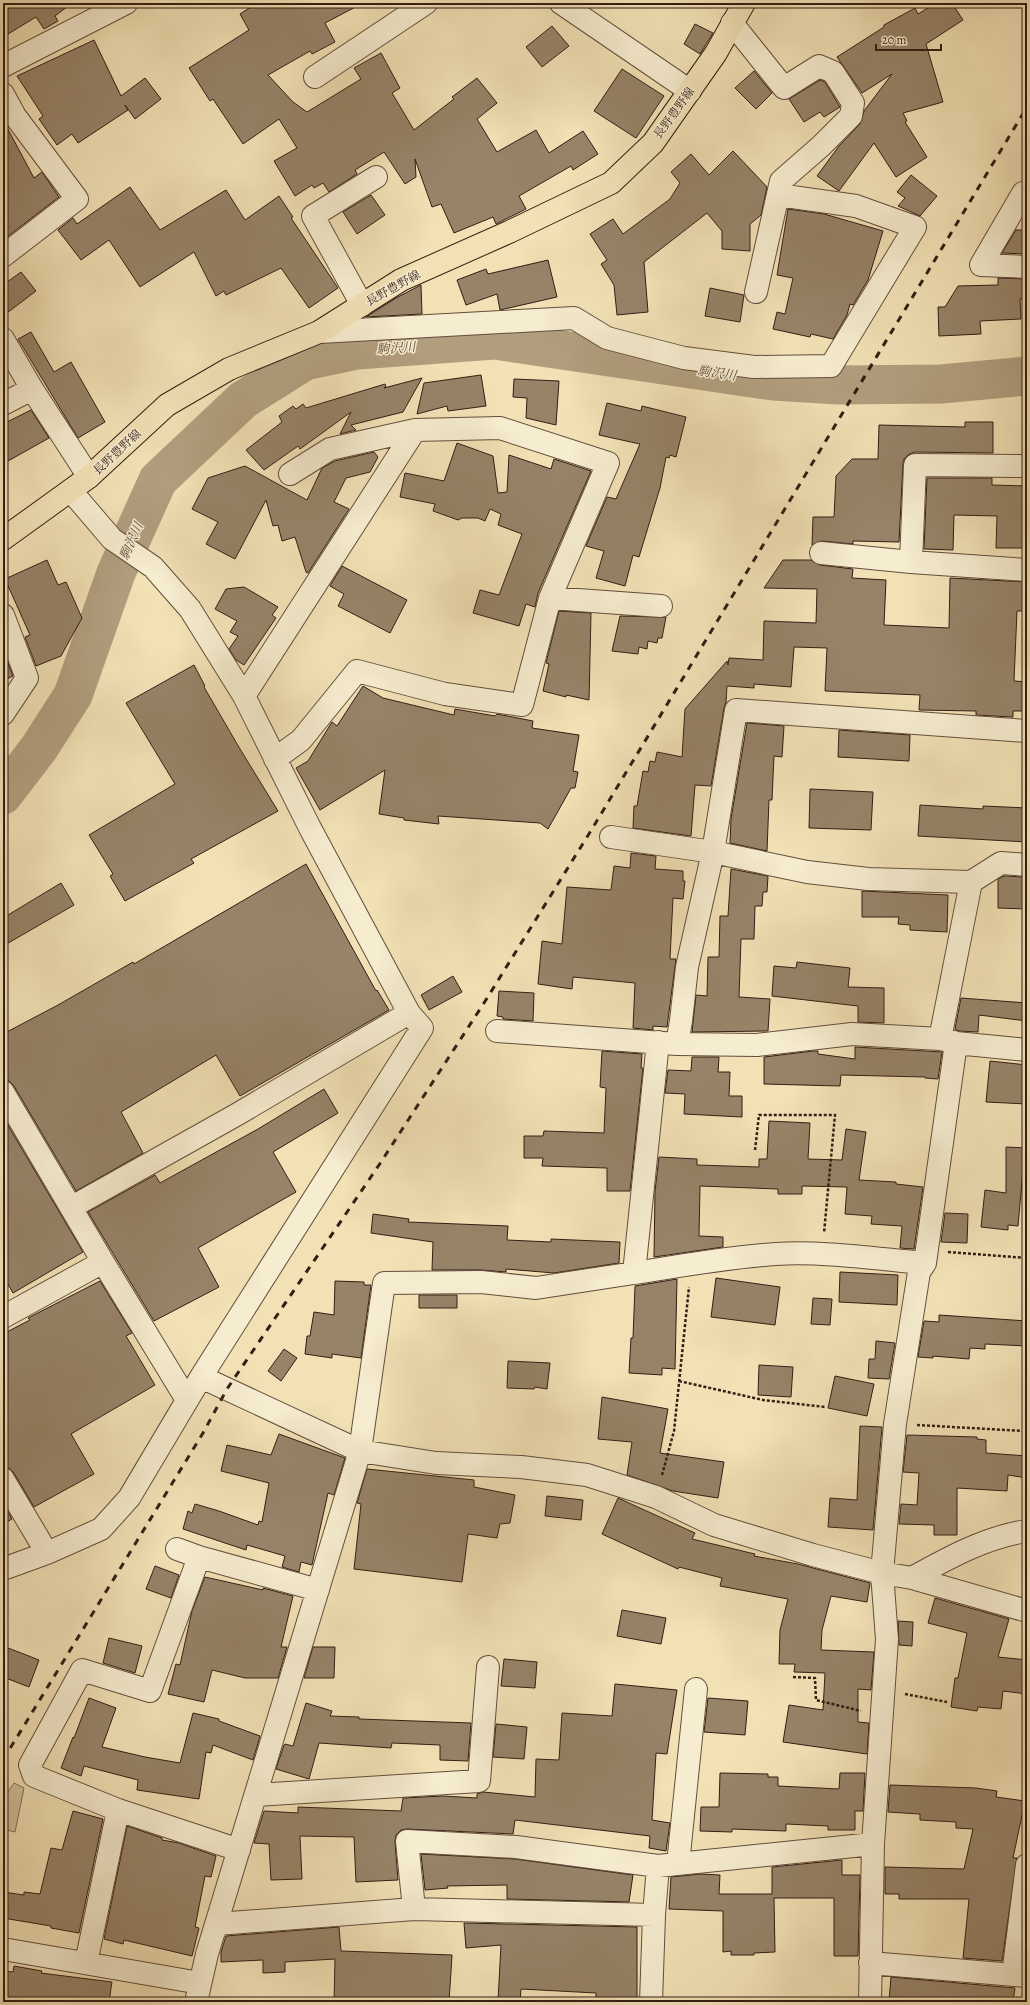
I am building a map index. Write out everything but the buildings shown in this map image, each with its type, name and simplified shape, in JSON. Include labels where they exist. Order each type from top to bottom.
[{"type":"main road","name":"長野豊野線","points":[[3,538],[89,477],[167,405],[229,369],[319,332],[401,280],[509,232],[611,183],[653,143],[716,53],[744,3]]},
{"type":"street","points":[[3,66],[126,3]]},
{"type":"street","points":[[315,77],[426,3]]},
{"type":"street","points":[[561,3],[690,91]]},
{"type":"street","points":[[732,23],[784,88],[819,66],[833,72],[853,102],[851,116],[821,146],[781,181],[756,292]]},
{"type":"street","points":[[3,94],[9,119],[77,199],[3,256]]},
{"type":"street","points":[[362,305],[313,216],[376,177]]},
{"type":"street","points":[[1026,191],[981,265],[1027,266]]},
{"type":"street","points":[[319,332],[574,318],[607,338],[684,358],[754,367],[831,366],[915,227],[856,206],[778,195]]},
{"type":"street","points":[[3,339],[32,389],[89,477]]},
{"type":"street","points":[[3,404],[32,389]]},
{"type":"street","points":[[275,759],[301,740],[357,671],[445,694],[522,705],[550,598],[608,463],[500,428],[415,430],[330,448],[290,474]]},
{"type":"street","points":[[244,696],[415,430]]},
{"type":"street","points":[[911,562],[915,465],[1027,466]]},
{"type":"street","points":[[3,1569],[47,1553],[101,1529],[129,1498],[201,1377],[422,1028],[409,1013],[310,828],[244,696],[190,609],[153,567],[112,539],[71,491]]},
{"type":"street","points":[[821,553],[911,562],[1027,570]]},
{"type":"street","points":[[550,598],[661,606]]},
{"type":"street","points":[[3,615],[27,678],[3,714]]},
{"type":"street","points":[[634,1273],[667,1043],[681,1021],[686,967],[713,852],[736,710],[1027,732]]},
{"type":"street","points":[[611,837],[713,852],[807,872],[868,878],[971,882],[1001,863],[1027,865]]},
{"type":"street","points":[[870,2002],[873,1844],[887,1639],[882,1573],[895,1424],[919,1272],[925,1263],[948,1041],[971,882]]},
{"type":"street","points":[[72,1207],[236,1116],[409,1013]]},
{"type":"street","points":[[497,1031],[667,1043],[757,1045],[852,1034],[948,1041],[1027,1050]]},
{"type":"street","points":[[3,1092],[103,1262],[187,1400]]},
{"type":"street","points":[[3,1949],[86,1963],[198,1992],[239,1850],[360,1451],[384,1283],[481,1282],[536,1288],[691,1264],[776,1254],[820,1255],[925,1263]]},
{"type":"street","points":[[3,1318],[103,1262]]},
{"type":"street","points":[[201,1377],[360,1451],[436,1463],[521,1467],[587,1475],[656,1497],[714,1525],[813,1555],[882,1573],[912,1578],[1027,1611]]},
{"type":"street","points":[[3,1479],[47,1553]]},
{"type":"street","points":[[912,1578],[958,1553],[1015,1533],[1027,1531]]},
{"type":"street","points":[[177,1549],[199,1557],[318,1590]]},
{"type":"street","points":[[199,1557],[150,1691],[82,1670],[30,1765],[34,1776],[118,1810],[239,1850]]},
{"type":"street","points":[[256,1795],[479,1781],[488,1667]]},
{"type":"street","points":[[651,2002],[654,1915],[668,1865],[696,1689]]},
{"type":"street","points":[[86,1963],[118,1810]]},
{"type":"street","points":[[414,1909],[407,1841],[516,1847],[668,1865],[873,1844]]},
{"type":"street","points":[[870,1963],[1020,1976],[1027,1865]]},
{"type":"street","points":[[217,1924],[414,1909],[654,1915]]},
{"type":"path","points":[[755,1150],[759,1115],[835,1115],[826,1218],[820,1255]]},
{"type":"path","points":[[925,1263],[943,1251],[1027,1258]]},
{"type":"path","points":[[656,1497],[674,1431],[691,1264]]},
{"type":"path","points":[[679,1381],[763,1400],[825,1407]]},
{"type":"path","points":[[1024,1431],[1027,1422]]},
{"type":"path","points":[[895,1424],[1024,1431],[1027,1434]]},
{"type":"path","points":[[793,1677],[815,1678],[816,1700],[881,1716]]},
{"type":"path","points":[[883,1690],[947,1702]]},
{"type":"shaded area","points":[[14,1783],[24,1788],[15,1832],[3,1829],[3,1799]]},
{"type":"waterway","name":"駒沢川","points":[[3,795],[39,748],[73,695],[116,573],[158,480],[243,400],[305,361],[357,350],[495,340],[773,381],[838,385],[941,384],[1027,376]]},
{"type":"railway","points":[[3,1760],[203,1433],[227,1389],[379,1165],[484,1003],[592,829],[1027,107]]}]
